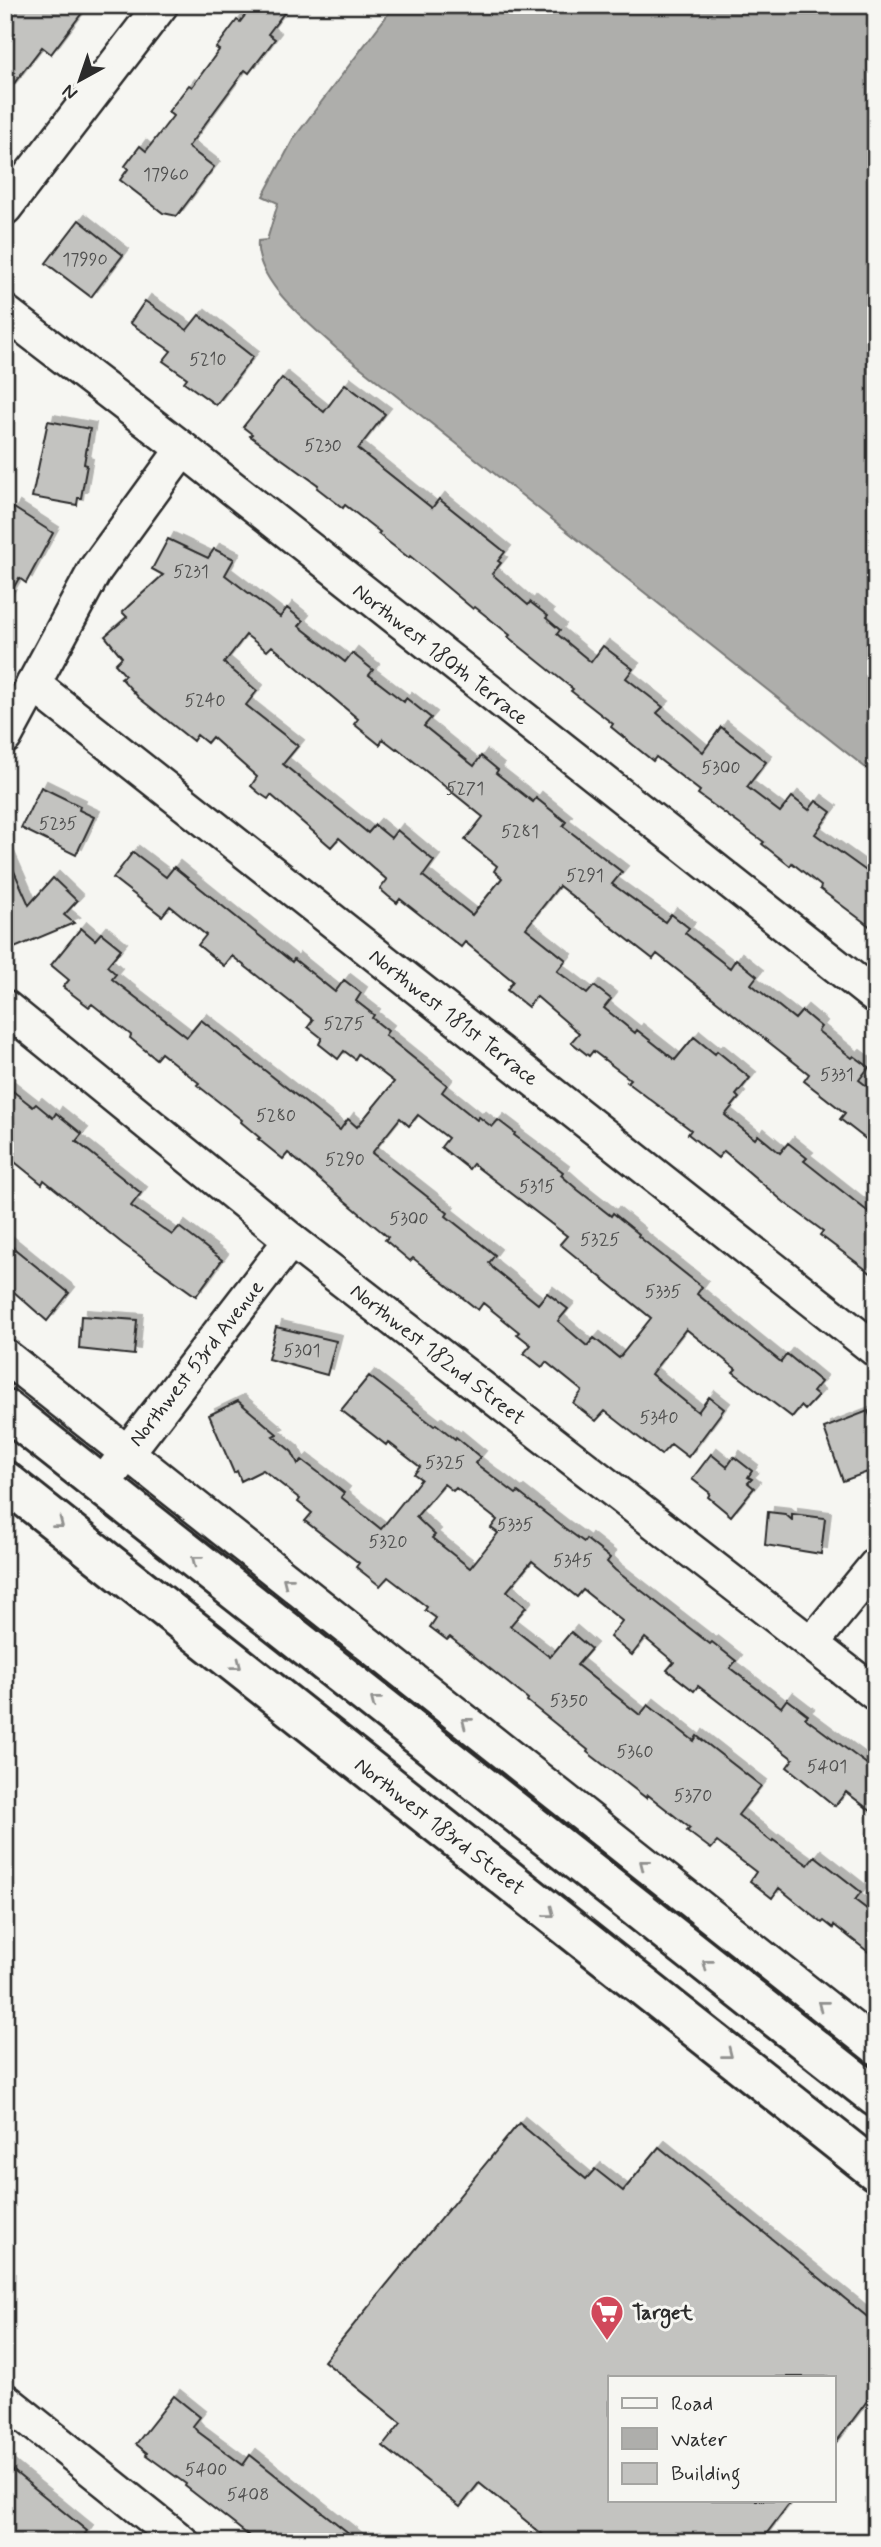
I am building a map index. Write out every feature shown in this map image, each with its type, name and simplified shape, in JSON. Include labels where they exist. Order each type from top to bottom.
[{"type":"main road","points":[[5,1409],[876,2097]]},
{"type":"main road","name":"Northwest 183rd Street","points":[[5,1481],[876,2171]]},
{"type":"main road","points":[[384,1782],[407,1774],[430,1775],[505,1804]]},
{"type":"street","points":[[5,208],[162,5]]},
{"type":"street","name":"Northwest 180th Terrace","points":[[5,312],[183,449],[876,997]]},
{"type":"street","points":[[5,737],[95,570],[183,449]]},
{"type":"street","name":"Northwest 181st Terrace","points":[[33,684],[876,1350]]},
{"type":"street","name":"Northwest 182nd Street","points":[[5,1007],[291,1240],[876,1695]]},
{"type":"street","name":"Northwest 53rd Avenue","points":[[102,1486],[291,1240]]},
{"type":"street","points":[[5,1356],[876,2047]]},
{"type":"street","points":[[812,1643],[876,1565]]},
{"type":"street","points":[[5,2400],[183,2542]]},
{"type":"water","points":[[395,5],[876,5],[876,776],[336,348],[298,314],[274,286],[259,256],[258,241],[267,240],[278,203],[263,196],[294,138]]},
{"type":"building","points":[[5,5],[88,5],[51,54],[42,47],[5,95]]},
{"type":"building","points":[[253,5],[290,5],[268,34],[275,39],[249,73],[245,70],[188,147],[214,167],[177,216],[163,213],[120,180],[128,169],[125,166],[140,146],[146,151],[173,116],[168,112],[189,85],[192,87],[219,50],[216,48],[237,20],[240,22]]},
{"type":"building","points":[[79,220],[123,255],[91,297],[46,263]]},
{"type":"building","points":[[145,301],[187,330],[199,315],[253,357],[216,405],[184,382],[187,378],[163,361],[171,351],[130,323]]},
{"type":"building","points":[[282,378],[324,412],[345,384],[385,414],[358,449],[432,508],[439,499],[505,552],[498,561],[501,563],[492,574],[528,605],[530,602],[548,616],[546,618],[560,630],[557,634],[591,662],[603,646],[633,669],[626,678],[663,707],[657,713],[703,752],[721,727],[766,762],[747,787],[780,812],[792,797],[809,810],[816,801],[831,812],[815,834],[876,878],[876,931],[820,889],[821,886],[792,863],[790,866],[762,844],[764,842],[698,794],[700,791],[656,757],[653,761],[611,727],[613,724],[571,691],[573,689],[475,607],[473,609],[410,556],[409,558],[378,534],[380,532],[345,505],[343,508],[317,488],[318,485],[250,436],[252,434],[243,427]]},
{"type":"building","points":[[48,421],[90,429],[84,464],[87,465],[81,498],[78,498],[77,505],[32,497]]},
{"type":"building","points":[[14,508],[53,533],[26,583],[19,578],[5,603],[5,522]]},
{"type":"building","points":[[168,539],[208,558],[214,549],[234,559],[225,575],[280,617],[287,608],[303,621],[299,626],[345,662],[352,653],[373,670],[369,675],[404,702],[406,698],[431,718],[424,726],[474,766],[481,756],[498,770],[496,773],[533,802],[536,798],[566,822],[563,826],[622,872],[612,884],[665,922],[671,914],[689,928],[685,933],[730,968],[736,959],[757,976],[751,984],[795,1019],[802,1011],[821,1027],[818,1031],[852,1058],[854,1056],[869,1067],[859,1080],[876,1093],[876,1147],[840,1119],[845,1113],[804,1081],[809,1074],[657,954],[653,959],[559,886],[526,928],[566,960],[557,971],[587,994],[594,986],[611,999],[604,1008],[675,1060],[694,1037],[715,1054],[717,1051],[750,1078],[725,1115],[755,1139],[758,1135],[780,1153],[788,1143],[807,1158],[804,1161],[876,1218],[876,1277],[820,1235],[823,1231],[785,1203],[724,1151],[718,1158],[688,1134],[691,1130],[627,1082],[630,1079],[593,1051],[589,1056],[571,1042],[579,1033],[536,996],[528,1007],[507,990],[513,981],[465,942],[461,947],[400,899],[397,903],[388,896],[380,889],[387,880],[339,838],[331,847],[271,795],[268,799],[259,793],[251,786],[257,777],[212,737],[207,743],[197,735],[193,741],[139,698],[121,678],[125,675],[115,664],[122,657],[105,636],[127,617],[122,612],[163,575],[152,569]],"holes":[[[246,635],[267,651],[272,646],[358,719],[354,724],[380,745],[383,739],[397,748],[483,817],[465,840],[497,866],[494,871],[502,878],[472,915],[423,876],[434,861],[397,830],[391,838],[375,825],[368,833],[283,764],[298,746],[246,705],[257,691],[224,663]]]},
{"type":"building","points":[[41,787],[80,806],[79,810],[94,817],[76,855],[21,828]]},
{"type":"building","points":[[5,851],[29,905],[53,878],[77,901],[64,915],[74,923],[12,949],[5,935]]},
{"type":"building","points":[[133,852],[166,877],[174,867],[292,962],[294,959],[335,992],[344,980],[361,993],[356,1001],[388,1031],[385,1035],[447,1085],[442,1092],[477,1120],[479,1117],[492,1127],[498,1120],[515,1133],[514,1135],[563,1172],[561,1175],[578,1190],[611,1216],[613,1213],[702,1287],[697,1294],[781,1362],[787,1354],[821,1382],[813,1392],[818,1396],[805,1410],[801,1406],[792,1417],[733,1372],[736,1369],[686,1329],[651,1374],[698,1412],[709,1397],[724,1409],[688,1457],[671,1444],[661,1455],[605,1411],[596,1421],[573,1403],[582,1391],[546,1362],[542,1367],[524,1353],[531,1345],[517,1334],[519,1332],[483,1303],[478,1310],[413,1258],[410,1261],[385,1240],[388,1237],[288,1153],[283,1159],[258,1139],[260,1138],[241,1122],[242,1120],[161,1053],[156,1059],[92,1004],[89,1007],[63,987],[69,980],[51,965],[81,928],[95,940],[101,933],[121,949],[107,966],[116,974],[112,979],[187,1037],[201,1020],[340,1130],[348,1119],[357,1127],[394,1082],[358,1054],[355,1059],[344,1051],[338,1059],[319,1044],[322,1038],[308,1027],[313,1020],[232,956],[224,966],[198,945],[206,935],[170,906],[162,916],[113,878]],"holes":[[[418,1115],[448,1138],[441,1147],[469,1169],[473,1164],[567,1236],[560,1244],[651,1318],[619,1358],[594,1338],[587,1346],[558,1321],[568,1309],[547,1293],[538,1304],[493,1268],[489,1263],[495,1255],[446,1216],[448,1213],[372,1153],[400,1118],[409,1126]]]},
{"type":"building","points":[[5,1085],[33,1107],[36,1104],[53,1118],[56,1113],[82,1134],[76,1141],[141,1193],[131,1206],[172,1235],[179,1227],[222,1260],[196,1296],[123,1244],[44,1180],[42,1184],[11,1159],[5,1159]]},
{"type":"building","points":[[5,1241],[69,1293],[47,1321],[5,1284]]},
{"type":"building","points":[[81,1316],[137,1320],[134,1355],[79,1349]]},
{"type":"building","points":[[276,1327],[336,1341],[327,1375],[268,1359]]},
{"type":"building","points":[[369,1376],[434,1426],[436,1424],[455,1439],[456,1437],[480,1457],[475,1463],[516,1494],[518,1492],[563,1527],[584,1542],[586,1539],[610,1558],[607,1562],[615,1570],[736,1661],[730,1668],[781,1707],[787,1699],[808,1715],[805,1718],[876,1771],[876,1815],[846,1792],[835,1806],[787,1767],[793,1759],[698,1686],[694,1691],[667,1670],[674,1662],[645,1638],[632,1655],[610,1637],[622,1621],[583,1590],[577,1597],[532,1561],[507,1591],[526,1607],[510,1626],[550,1657],[571,1632],[591,1649],[577,1665],[640,1715],[648,1705],[694,1741],[697,1736],[761,1786],[738,1815],[772,1842],[773,1840],[808,1865],[815,1856],[861,1892],[855,1900],[876,1916],[876,1958],[834,1925],[833,1928],[824,1921],[822,1923],[779,1888],[772,1898],[750,1881],[756,1872],[717,1842],[711,1849],[687,1831],[690,1828],[648,1795],[646,1798],[587,1752],[588,1750],[527,1701],[528,1699],[450,1637],[447,1640],[430,1627],[436,1618],[425,1610],[427,1607],[388,1577],[380,1586],[356,1567],[359,1563],[305,1521],[312,1513],[298,1502],[300,1499],[263,1470],[241,1481],[237,1471],[234,1473],[209,1415],[238,1401],[277,1434],[273,1436],[292,1452],[298,1464],[302,1460],[322,1475],[344,1493],[341,1497],[381,1529],[421,1479],[414,1474],[420,1467],[341,1410]],"holes":[[[444,1484],[453,1491],[456,1488],[497,1520],[491,1528],[498,1533],[470,1568],[432,1538],[435,1535],[416,1517]]]},
{"type":"building","points":[[868,1411],[876,1431],[876,1469],[843,1481],[824,1428]]},
{"type":"building","points":[[711,1454],[727,1467],[734,1457],[752,1471],[748,1477],[752,1479],[748,1483],[754,1488],[731,1516],[708,1497],[710,1493],[692,1479]]},
{"type":"building","points":[[768,1512],[785,1514],[792,1520],[792,1514],[825,1518],[821,1554],[765,1545]]},
{"type":"building","name":"Target","points":[[519,2123],[586,2179],[595,2169],[623,2191],[659,2147],[876,2324],[876,2389],[836,2442],[836,2376],[608,2376],[608,2502],[790,2502],[760,2542],[552,2542],[479,2483],[460,2507],[383,2446],[401,2423],[324,2361]]},
{"type":"building","points":[[174,2396],[200,2417],[193,2426],[197,2431],[243,2465],[250,2455],[360,2542],[257,2542],[185,2486],[186,2484],[146,2455],[136,2444]]},
{"type":"building","points":[[5,2464],[87,2531],[79,2542],[5,2542]]},
{"type":"place","name":"Target","points":[[607,2342]]}]
